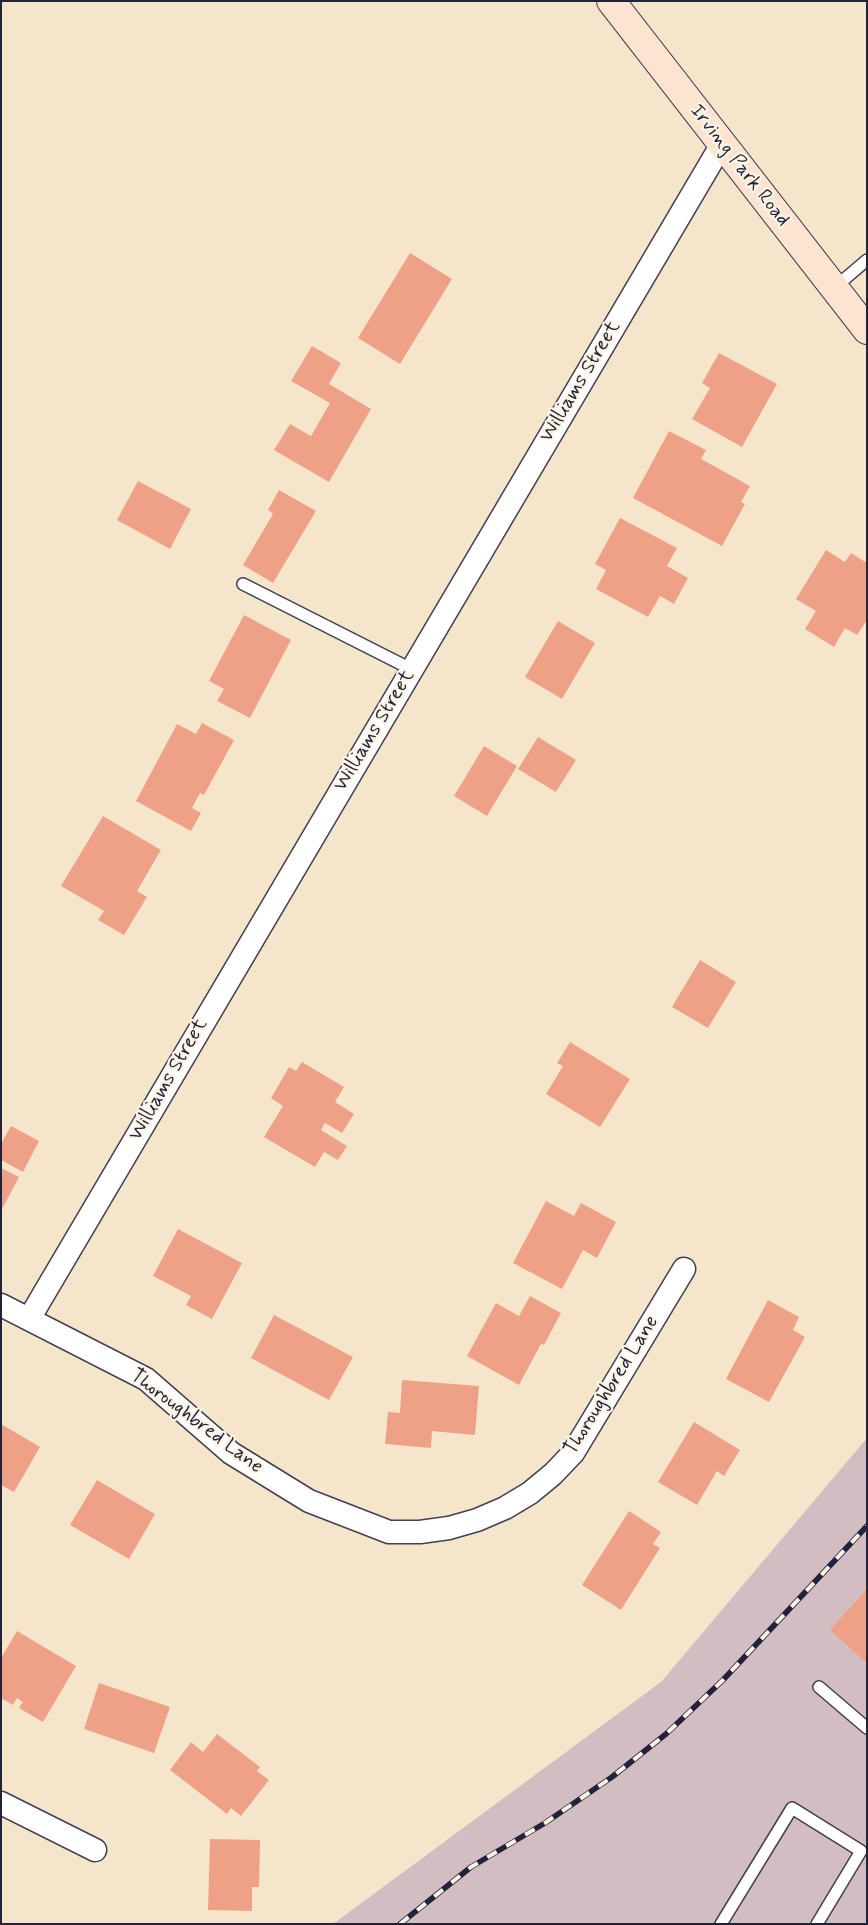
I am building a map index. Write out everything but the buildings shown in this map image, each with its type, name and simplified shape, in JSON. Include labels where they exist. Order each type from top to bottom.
[{"type":"main road","name":"Irving Park Road","points":[[611,1],[867,330]]},
{"type":"street","name":"Williams Street","points":[[29,1319],[722,144]]},
{"type":"street","name":"Thoroughbred Lane","points":[[1,1305],[146,1379],[231,1453],[309,1501],[389,1532],[420,1532],[449,1528],[478,1520],[530,1493],[553,1474],[573,1453],[684,1269]]},
{"type":"street","points":[[1,1803],[95,1850]]},
{"type":"lane","points":[[834,288],[867,260]]},
{"type":"lane","points":[[243,584],[411,669]]},
{"type":"lane","points":[[819,1687],[867,1728]]},
{"type":"lane","points":[[721,1924],[792,1808],[861,1851],[817,1924]]},
{"type":"shaded area","points":[[867,1438],[867,1924],[333,1924],[661,1682]]},
{"type":"railway","points":[[400,1924],[471,1867],[545,1823],[612,1777],[666,1734],[723,1680],[867,1526]]}]
